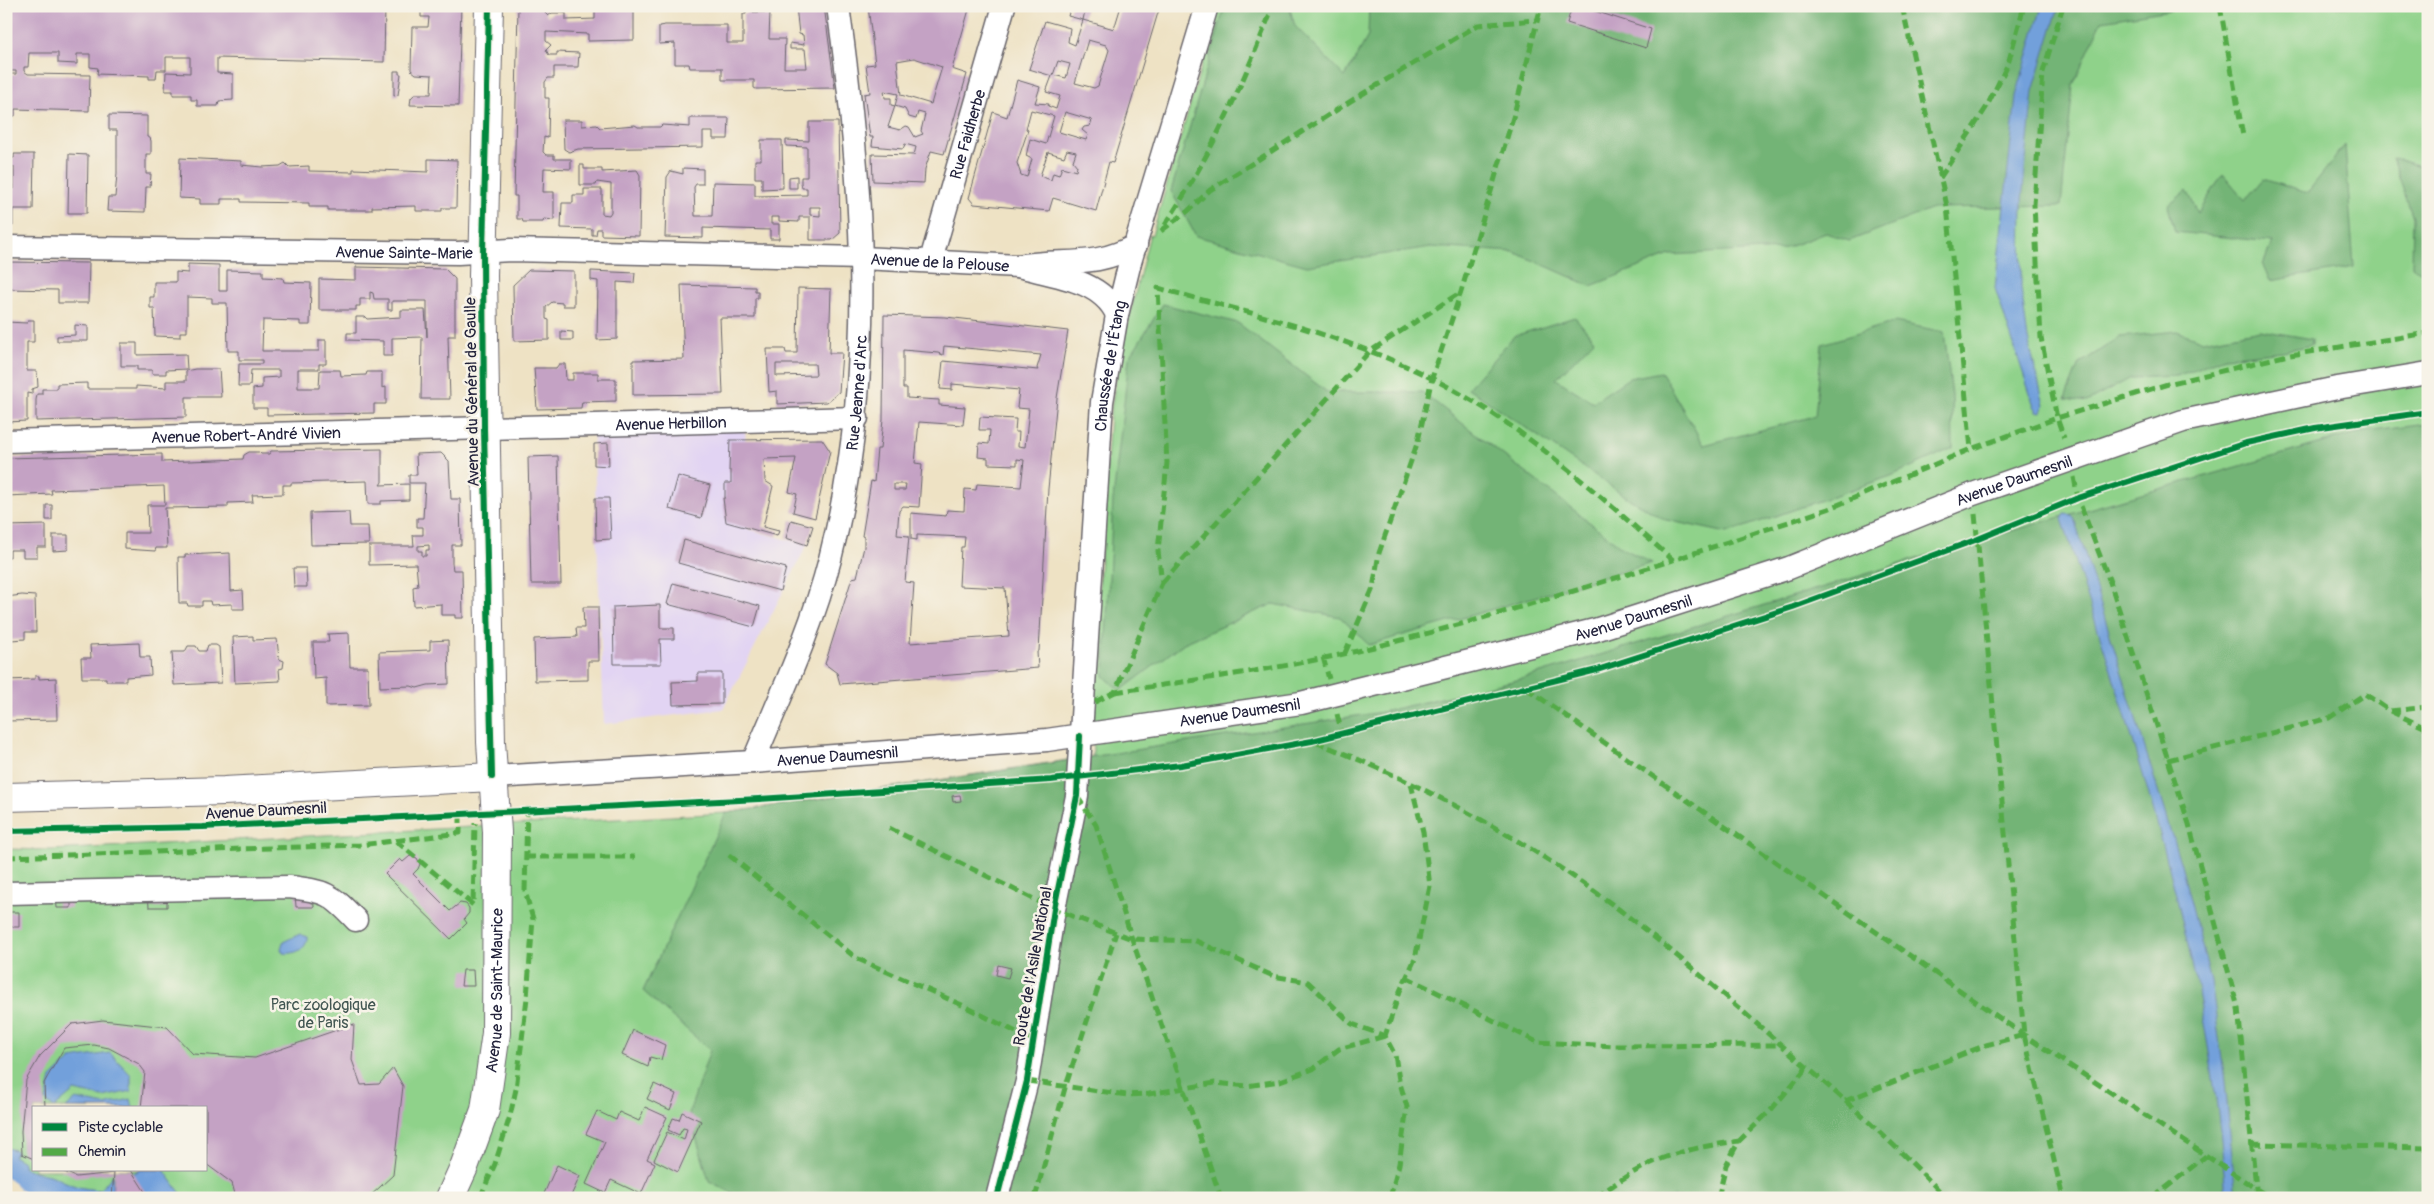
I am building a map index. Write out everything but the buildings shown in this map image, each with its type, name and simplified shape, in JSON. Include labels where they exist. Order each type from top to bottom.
[{"type":"main road","name":"Avenue du Général de Gaulle","points":[[489,6],[483,252],[484,429],[492,777]]},
{"type":"main road","name":"Avenue Daumesnil","points":[[6,797],[224,791],[492,777]]},
{"type":"main road","name":"Avenue de Saint-Maurice","points":[[450,1198],[464,1167],[485,1110],[496,1033],[497,822],[492,777]]},
{"type":"street","name":"Rue Jeanne d'Arc","points":[[754,762],[798,657],[824,579],[843,505],[857,418],[863,305],[862,258],[852,112],[838,6]]},
{"type":"street","name":"Rue Faidherbe","points":[[931,260],[1004,6]]},
{"type":"street","name":"Chaussée de l'Étang","points":[[1080,736],[1102,402],[1117,314],[1208,6]]},
{"type":"street","name":"Avenue de la Pelouse","points":[[1018,266],[1041,262],[1105,259],[1136,245]]},
{"type":"street","name":"Avenue Sainte-Marie","points":[[6,247],[483,252],[512,250],[862,258]]},
{"type":"street","name":"Avenue de la Pelouse","points":[[862,258],[931,260],[1018,266],[1083,284],[1108,300],[1117,314]]},
{"type":"street","name":"Avenue Daumesnil","points":[[492,777],[754,762],[1080,736],[1301,703],[1595,630],[1790,568],[1974,494],[2183,421],[2337,388],[2428,374]]},
{"type":"street","name":"Avenue Herbillon","points":[[484,429],[857,418]]},
{"type":"street","name":"Avenue Robert-André Vivien","points":[[6,440],[484,429]]},
{"type":"street","name":"Route de l'Asile National","points":[[997,1198],[1027,1081],[1054,909],[1077,796],[1080,736]]},
{"type":"street","points":[[6,893],[289,887],[323,892],[335,899],[356,920]]},
{"type":"shaded area","points":[[745,424],[748,529],[807,545],[723,709],[604,724],[593,428]]},
{"type":"green space","name":"Parc zoologique de Paris","points":[[1219,6],[2428,6],[2428,1198],[6,1198],[6,849],[52,850],[726,813],[1093,756],[1092,694],[1110,414],[1120,354],[1150,234],[1152,235]]},
{"type":"green space","points":[[1225,6],[1289,6],[1295,26],[1345,77],[1368,36],[1369,6],[2184,6],[2182,8],[2102,21],[2073,85],[2061,206],[1935,208],[1849,241],[1826,233],[1783,249],[1670,255],[1591,286],[1514,252],[1431,247],[1307,266],[1196,236],[1171,191]]},
{"type":"green space","points":[[2345,145],[2354,267],[2270,281],[2263,265],[2272,242],[2175,232],[2168,206],[2187,190],[2198,213],[2223,174],[2245,200],[2263,179],[2307,193]]},
{"type":"green space","points":[[2392,158],[2428,168],[2428,278],[2412,266],[2413,217]]},
{"type":"green space","points":[[1163,304],[1238,323],[1327,392],[1422,392],[1624,549],[1652,563],[1369,645],[1340,617],[1273,604],[1184,643],[1120,691],[1104,676],[1113,500],[1129,358]]},
{"type":"green space","points":[[1575,317],[1594,340],[1556,379],[1593,402],[1629,378],[1661,372],[1704,445],[1815,416],[1822,344],[1895,322],[1944,332],[1952,395],[1953,448],[1891,476],[1727,533],[1666,520],[1631,500],[1468,388],[1514,336]]},
{"type":"green space","points":[[2260,330],[2312,339],[2312,345],[2283,351],[2225,357],[2177,376],[2131,378],[2087,402],[2065,399],[2079,364],[2120,337],[2177,331],[2203,341]]},
{"type":"green space","points":[[2428,424],[2428,1198],[742,1198],[709,1181],[689,1113],[710,1050],[643,991],[726,813],[1382,712],[1521,679],[1965,544],[2357,433]]},
{"type":"water","points":[[2042,6],[2059,6],[2033,91],[2022,200],[2021,288],[2028,339],[2044,405],[2041,412],[2037,411],[2034,406],[1995,288],[2016,96]]},
{"type":"water","points":[[2065,514],[2072,515],[2074,518],[2181,865],[2211,981],[2225,1081],[2236,1198],[2226,1198],[2218,1111],[2204,1024],[2187,939],[2142,770],[2062,519]]},
{"type":"water","points":[[300,934],[307,937],[303,948],[296,952],[283,953],[281,949],[283,942]]},
{"type":"water","points":[[110,1053],[131,1075],[131,1091],[103,1097],[74,1091],[56,1106],[52,1106],[46,1101],[51,1078],[71,1059]]},
{"type":"water","points":[[76,1099],[104,1105],[131,1099],[133,1106],[68,1106]]},
{"type":"water","points":[[6,1148],[15,1150],[17,1152],[13,1156],[23,1162],[23,1166],[32,1172],[54,1176],[72,1185],[100,1190],[113,1175],[112,1198],[6,1198]]},
{"type":"water","points":[[136,1172],[165,1172],[184,1198],[149,1198],[132,1174]]},
{"type":"pier","points":[[6,1177],[29,1198],[10,1198],[6,1194]]},
{"type":"marked path","points":[[1165,225],[1197,173],[1225,118],[1273,6]]},
{"type":"marked path","points":[[1345,653],[1373,588],[1379,553],[1418,441],[1432,378],[1461,292],[1514,114],[1541,6]]},
{"type":"marked path","points":[[1902,6],[1947,206],[1971,449]]},
{"type":"marked path","points":[[1940,178],[1986,108],[2008,64],[2024,6]]},
{"type":"marked path","points":[[2063,6],[2043,72],[2034,205],[2041,338],[2057,418],[2064,438]]},
{"type":"marked path","points":[[2220,6],[2243,136]]},
{"type":"marked path","points":[[1161,231],[1188,211],[1210,190],[1354,99],[1478,25],[1536,20]]},
{"type":"marked path","points":[[1095,702],[1115,692],[1162,583],[1158,551],[1167,463],[1158,288],[1331,337],[1365,349],[1431,378],[1497,416],[1528,438],[1587,485],[1673,560],[1828,509],[1971,449],[2057,418],[2168,384],[2284,356],[2428,333]]},
{"type":"marked path","points":[[1162,583],[1369,352],[1461,292]]},
{"type":"marked path","points":[[2074,477],[2078,498],[2110,582],[2189,824],[2238,1008],[2257,1198]]},
{"type":"marked path","points":[[1975,514],[2024,1035],[2063,1198]]},
{"type":"marked path","points":[[1115,692],[1255,671],[1360,650],[1499,613],[1673,560]]},
{"type":"marked path","points":[[1323,657],[1329,679]]},
{"type":"marked path","points":[[1526,688],[2024,1035],[2270,1198]]},
{"type":"marked path","points":[[2168,760],[2329,718],[2365,694],[2390,711],[2428,729]]},
{"type":"marked path","points":[[2390,711],[2428,707]]},
{"type":"marked path","points":[[1337,714],[1342,734]]},
{"type":"marked path","points":[[1315,742],[1355,758],[1435,795],[1512,838],[1586,885],[1660,942],[1754,1021],[1883,1135],[1946,1198]]},
{"type":"marked path","points":[[1390,1198],[1399,1164],[1407,1107],[1399,1080],[1395,1055],[1385,1036],[1400,991],[1415,959],[1430,886],[1423,832],[1411,784]]},
{"type":"marked path","points":[[1077,796],[1096,825],[1132,939],[1221,1198]]},
{"type":"marked path","points":[[480,1198],[495,1164],[510,1116],[516,1089],[527,998],[533,919],[525,891],[527,809],[530,809]]},
{"type":"marked path","points":[[6,857],[360,845],[460,833],[460,815]]},
{"type":"marked path","points":[[396,841],[473,905],[475,823]]},
{"type":"marked path","points":[[889,828],[1054,909],[1132,939],[1196,941],[1273,976],[1308,982],[1352,1024],[1385,1036]]},
{"type":"marked path","points":[[729,855],[856,958],[962,1005],[1032,1040]]},
{"type":"marked path","points":[[525,857],[635,857]]},
{"type":"marked path","points":[[1035,1198],[1065,1088],[1116,933]]},
{"type":"marked path","points":[[1406,977],[1537,1042],[1615,1046],[1782,1045]]},
{"type":"marked path","points":[[1845,1101],[1986,1045],[2024,1035]]},
{"type":"marked path","points":[[1027,1081],[1127,1095],[1149,1094],[1215,1083],[1247,1086],[1280,1081],[1313,1069],[1339,1049],[1385,1036]]},
{"type":"marked path","points":[[1718,1198],[1726,1165],[1739,1141],[1771,1110],[1807,1067]]},
{"type":"marked path","points":[[1596,1198],[1630,1174],[1663,1158],[1698,1148],[1739,1141]]},
{"type":"marked path","points":[[2252,1144],[2428,1148]]},
{"type":"marked path","points":[[2153,1198],[2206,1156]]},
{"type":"cycle path","points":[[489,6],[483,251],[484,429],[492,777]]},
{"type":"cycle path","points":[[6,831],[203,827],[759,799],[1051,780],[1181,765],[1312,741],[1597,670],[1793,607],[1978,539],[2078,498],[2246,443],[2315,428],[2428,412]]},
{"type":"cycle path","points":[[997,1198],[1027,1081],[1054,909],[1077,796],[1080,736]]}]
